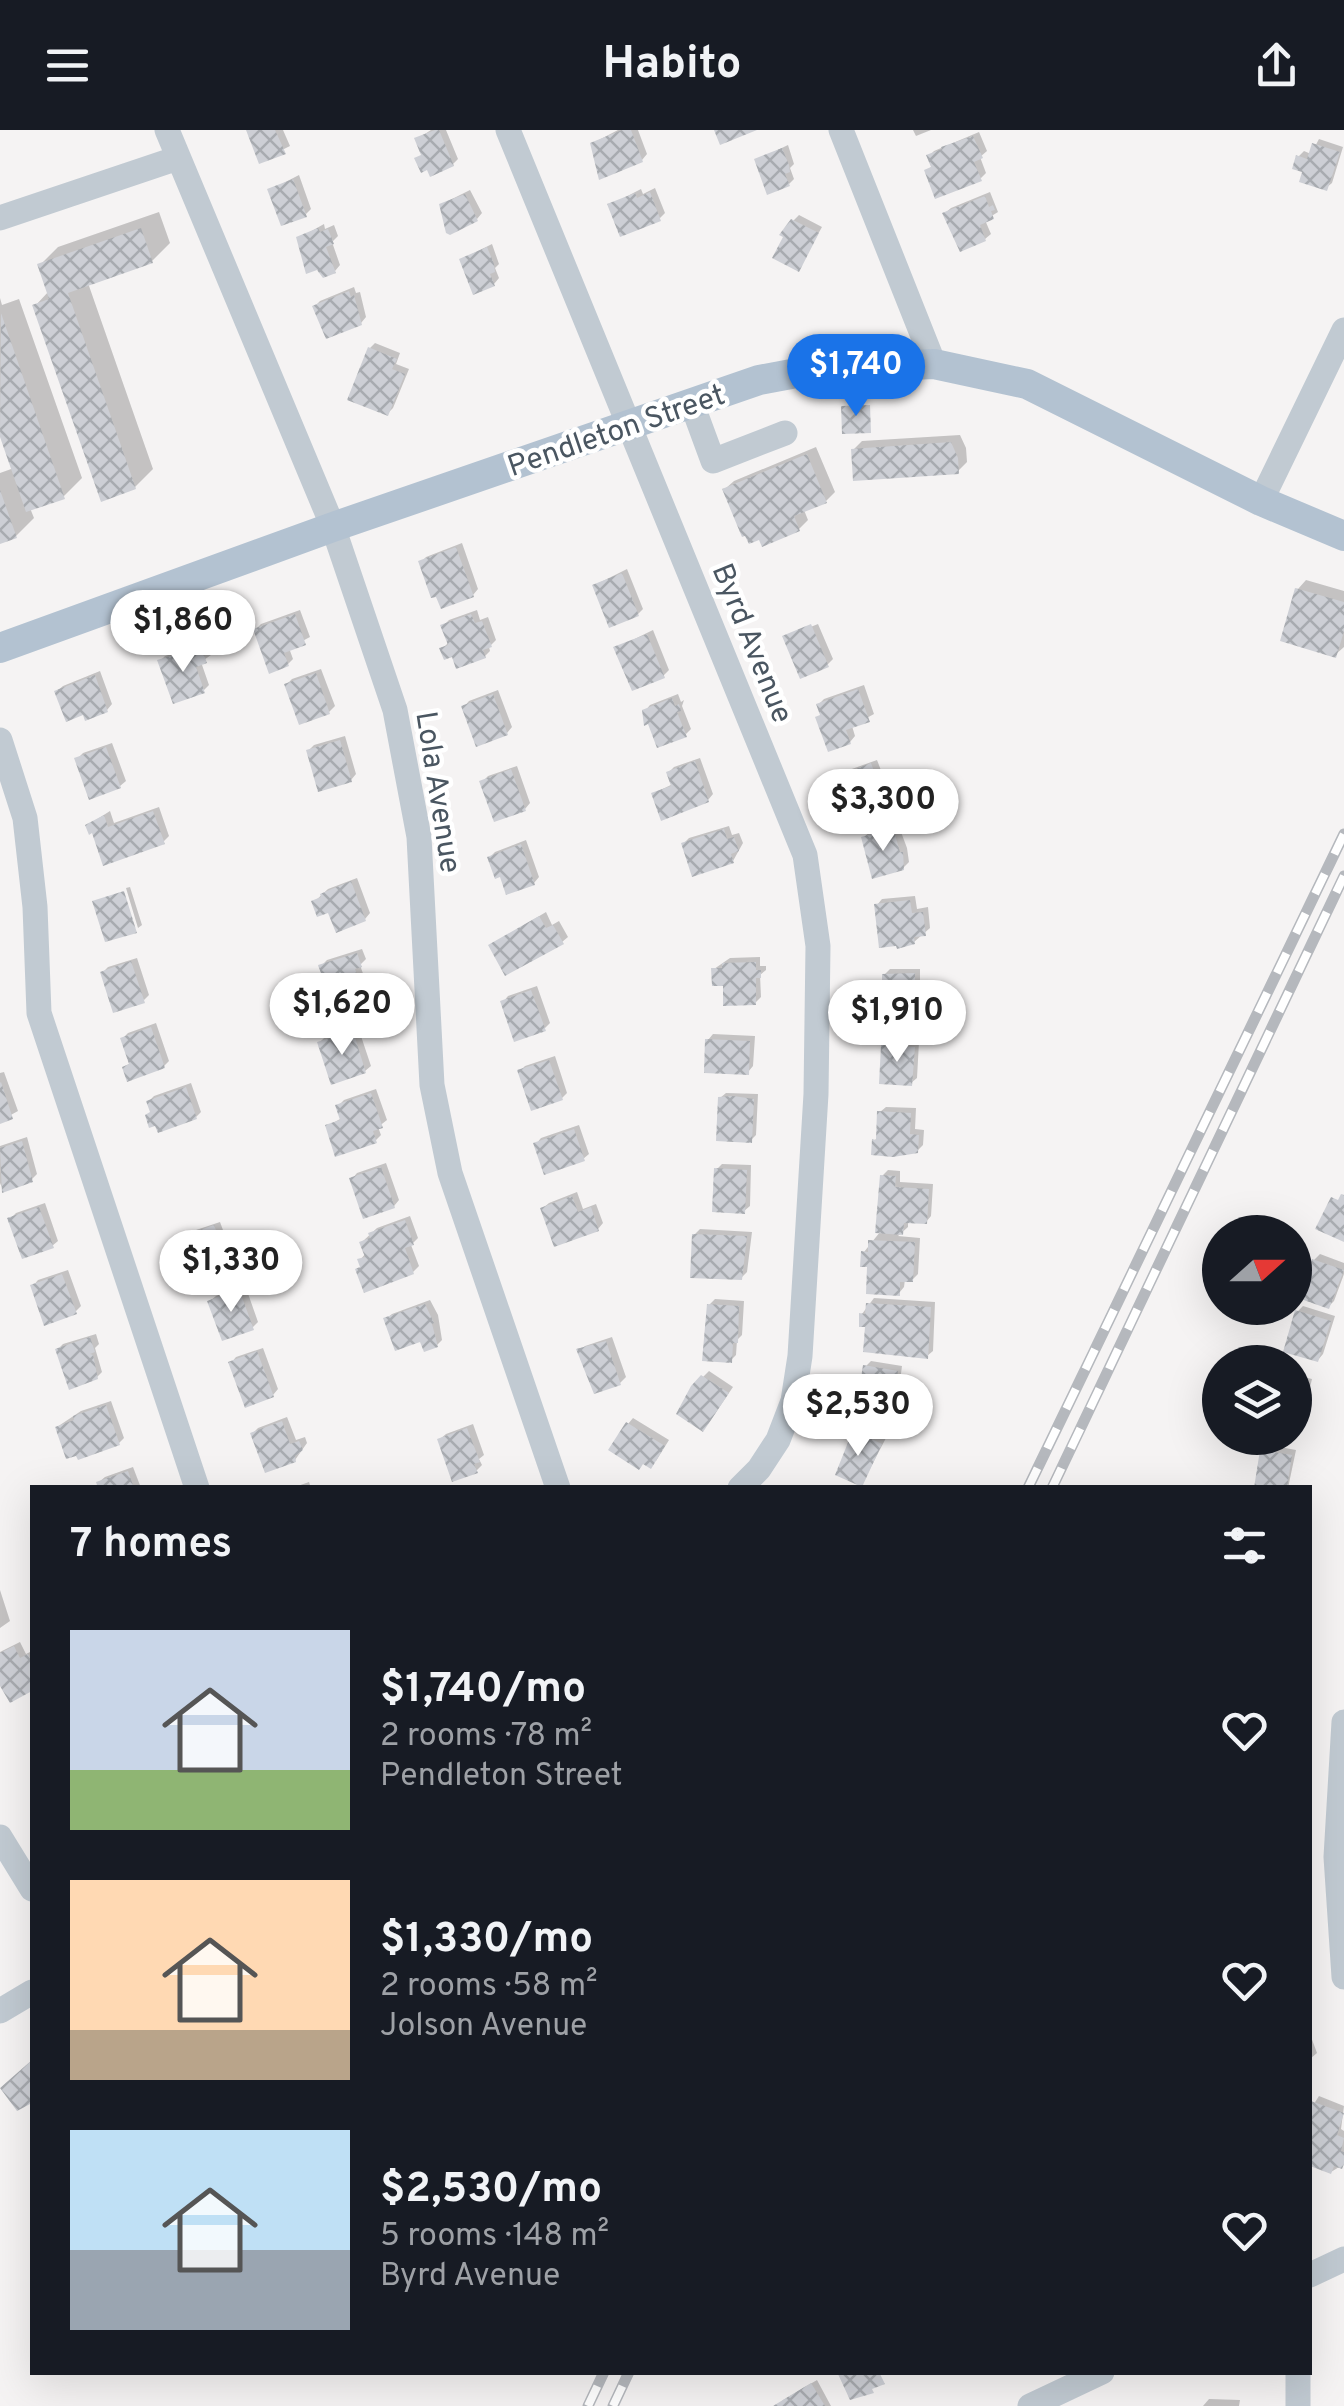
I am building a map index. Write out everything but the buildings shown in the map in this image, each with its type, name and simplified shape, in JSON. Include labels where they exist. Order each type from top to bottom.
[{"type":"main road","name":"Pendleton Street","points":[[0,648],[333,527],[759,380],[818,370],[934,364],[1027,384],[1261,501],[1344,536]]},
{"type":"street","name":"Lola Avenue","points":[[167,130],[333,527],[396,710],[420,837],[432,1085],[450,1173],[557,1485]]},
{"type":"street","name":"Byrd Avenue","points":[[508,130],[804,855],[818,946],[816,1094],[800,1356],[792,1401],[778,1440],[743,1485]]},
{"type":"street","points":[[841,130],[934,364]]},
{"type":"street","points":[[0,218],[178,158]]},
{"type":"street","points":[[1261,501],[1344,330]]},
{"type":"street","points":[[692,404],[714,461],[786,433]]},
{"type":"street","points":[[0,740],[25,818],[35,906],[39,1013],[196,1485]]},
{"type":"street","points":[[1344,1722],[1336,1856],[1344,1978]]},
{"type":"street","points":[[0,1838],[30,1887]]},
{"type":"street","points":[[0,2012],[30,1993]]},
{"type":"street","points":[[1312,2274],[1344,2259]]},
{"type":"street","points":[[1030,2406],[1096,2375]]},
{"type":"street","points":[[1298,2375],[1298,2406]]},
{"type":"railway","points":[[1029,1485],[1344,834]]},
{"type":"railway","points":[[1053,1485],[1344,876]]},
{"type":"railway","points":[[588,2406],[603,2375]]},
{"type":"railway","points":[[613,2406],[628,2375]]}]
